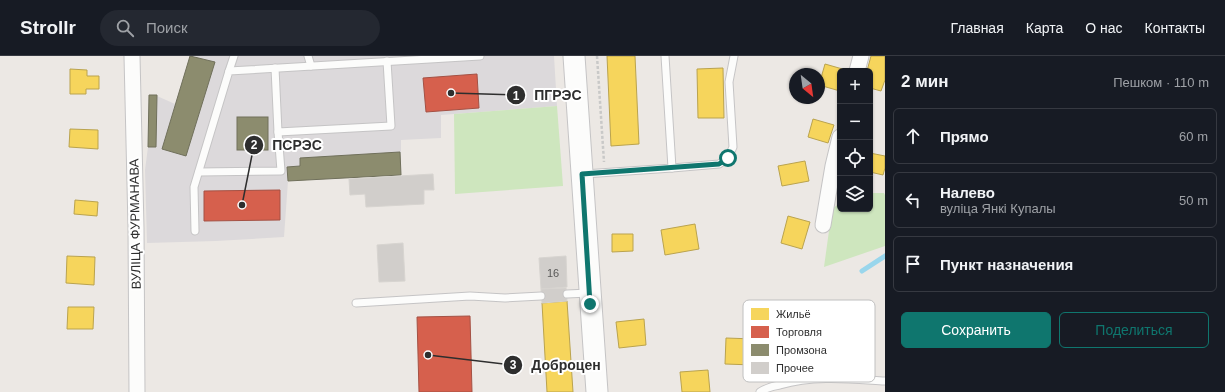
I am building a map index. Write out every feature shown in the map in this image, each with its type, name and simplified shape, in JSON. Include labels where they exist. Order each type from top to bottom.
[{"type":"street","name":"ВУЛІЦА ФУРМАНАВА","points":[[132,56],[136,228],[137,392]]},
{"type":"street","points":[[574,56],[597,392]]},
{"type":"street","points":[[858,68],[861,56]]},
{"type":"street","points":[[823,225],[833,166],[839,140]]},
{"type":"lane","points":[[195,231],[194,187],[234,56]]},
{"type":"lane","points":[[308,56],[311,66]]},
{"type":"lane","points":[[229,71],[480,56]]},
{"type":"lane","points":[[665,56],[672,168]]},
{"type":"lane","points":[[582,174],[719,164],[728,158],[733,147],[729,82],[734,56]]},
{"type":"lane","points":[[278,132],[391,126],[387,61]]},
{"type":"lane","points":[[199,172],[280,171],[275,68]]},
{"type":"lane","points":[[567,294],[590,293]]},
{"type":"lane","points":[[356,303],[470,296],[505,298],[541,296]]},
{"type":"lane","points":[[875,380],[885,381]]},
{"type":"lane","points":[[760,392],[765,388],[789,382]]},
{"type":"path","points":[[597,56],[605,172]]},
{"type":"shaded area","points":[[190,56],[554,56],[557,106],[441,115],[441,138],[401,140],[401,175],[288,181],[284,237],[147,243],[145,170],[148,147],[149,95],[157,95],[175,104]]},
{"type":"green space","points":[[557,106],[563,186],[455,194],[454,114]]},
{"type":"green space","points":[[873,193],[884,193],[885,246],[824,267],[832,209],[837,205],[837,212],[873,212]]},
{"type":"building: Жильё","points":[[607,56],[635,56],[639,144],[611,146]]},
{"type":"building: Жильё","points":[[871,56],[885,56],[885,80],[881,91],[873,89],[873,68],[868,68]]},
{"type":"building: Жильё","points":[[825,64],[839,68],[837,68],[837,90],[825,87]]},
{"type":"building: Жильё","points":[[723,68],[724,118],[698,118],[697,69]]},
{"type":"building: Жильё","points":[[70,69],[87,70],[87,76],[99,76],[99,89],[86,89],[86,94],[70,94]]},
{"type":"building: Жильё","points":[[813,119],[834,125],[828,143],[808,137]]},
{"type":"building: Жильё","points":[[70,129],[98,130],[98,149],[69,147]]},
{"type":"building: Жильё","points":[[873,154],[885,156],[885,168],[883,175],[873,173]]},
{"type":"building: Жильё","points":[[805,161],[809,181],[782,186],[778,166]]},
{"type":"building: Жильё","points":[[75,200],[98,202],[97,216],[74,214]]},
{"type":"building: Жильё","points":[[788,216],[810,222],[802,249],[781,243]]},
{"type":"building: Жильё","points":[[695,224],[699,249],[665,255],[661,230]]},
{"type":"building: Жильё","points":[[612,234],[633,234],[633,251],[612,252]]},
{"type":"building: Жильё","points":[[67,256],[95,257],[94,285],[66,283]]},
{"type":"building: Жильё","points":[[567,301],[573,392],[547,392],[542,303]]},
{"type":"building: Жильё","points":[[68,307],[94,307],[93,329],[67,329]]},
{"type":"building: Жильё","points":[[644,319],[646,345],[619,348],[616,322]]},
{"type":"building: Жильё","points":[[726,338],[743,339],[743,365],[725,364]]},
{"type":"building: Жильё","points":[[708,370],[710,392],[682,392],[680,372]]},
{"type":"building: Торговля","points":[[477,74],[479,108],[426,112],[423,78]]},
{"type":"building: Торговля","points":[[280,190],[280,220],[204,221],[204,191]]},
{"type":"building: Торговля","points":[[470,316],[472,392],[419,392],[417,317]]},
{"type":"building: Промзона","points":[[190,56],[215,62],[186,156],[162,149]]},
{"type":"building: Промзона","points":[[149,95],[157,95],[156,147],[148,147]]},
{"type":"building: Промзона","points":[[237,117],[268,117],[268,150],[237,150]]},
{"type":"building: Промзона","points":[[400,152],[401,175],[288,181],[287,167],[300,166],[300,158]]},
{"type":"building: Прочее","points":[[433,174],[434,190],[424,190],[424,204],[366,207],[365,194],[350,195],[349,179]]},
{"type":"building: Прочее","points":[[403,243],[405,281],[379,282],[377,245]]},
{"type":"building: Прочее","points":[[566,256],[567,287],[541,289],[539,258]]},
{"type":"building: Прочее","points":[[566,288],[567,301],[542,303],[541,289]]},
{"type":"waterway","points":[[862,271],[885,256]]},
{"type":"place","name":"ПГРЭС","points":[[451,93]]},
{"type":"place","name":"ПСРЭС","points":[[242,205]]},
{"type":"place","name":"Доброцен","points":[[428,355]]},
{"type":"route","points":[[590,304],[582,174],[719,164],[728,158]]}]
